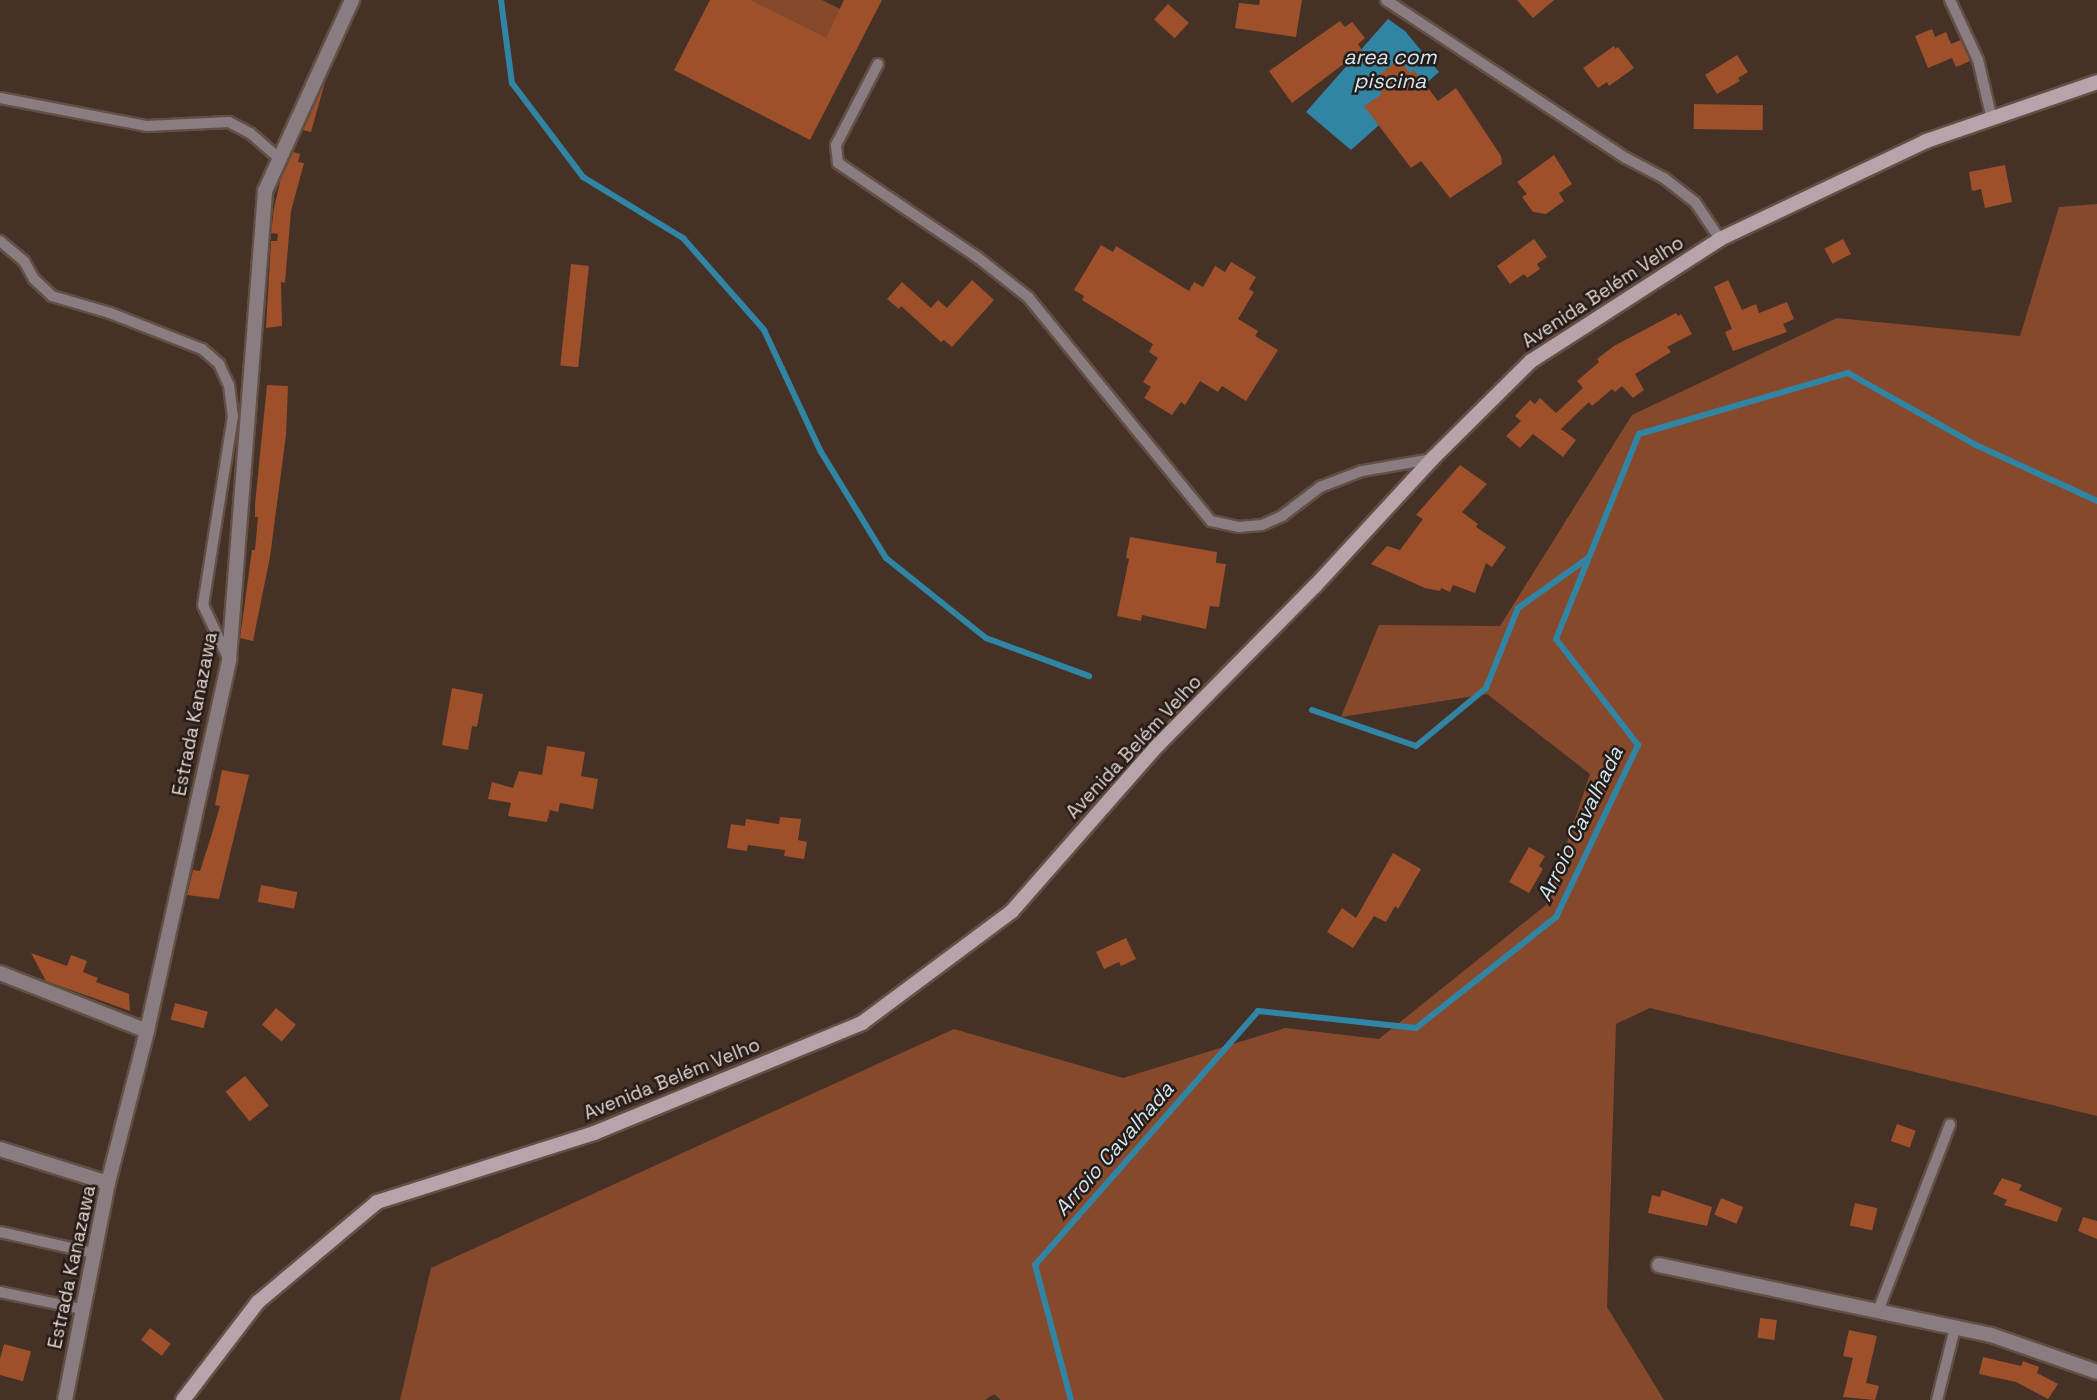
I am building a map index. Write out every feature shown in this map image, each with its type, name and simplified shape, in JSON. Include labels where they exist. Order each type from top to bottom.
[{"type":"main road","name":"Avenida Belém Velho","points":[[183,1400],[258,1302],[377,1202],[594,1133],[862,1023],[1012,911],[1158,745],[1315,586],[1432,459],[1531,360],[1720,239],[1926,141],[2097,82]]},
{"type":"street","name":"Estrada Kanazawa","points":[[65,1400],[108,1183],[147,1031],[229,660],[265,191],[278,157],[352,0]]},
{"type":"street","points":[[0,973],[147,1031]]},
{"type":"street","points":[[0,1149],[108,1183]]},
{"type":"street","points":[[1659,1265],[1991,1335],[2097,1372]]},
{"type":"lane","points":[[1386,0],[1626,158],[1664,178],[1695,202],[1720,239]]},
{"type":"lane","points":[[1950,0],[1978,60],[1992,118]]},
{"type":"lane","points":[[878,64],[836,145],[838,163],[977,257],[1028,297],[1211,521],[1239,527],[1262,525],[1282,516],[1321,486],[1362,471],[1432,459]]},
{"type":"lane","points":[[0,98],[147,126],[229,122],[250,133],[278,157]]},
{"type":"lane","points":[[0,241],[24,261],[34,279],[52,296],[110,313],[202,349],[219,364],[229,385],[233,416],[203,605],[229,660]]},
{"type":"lane","points":[[1878,1311],[1950,1124]]},
{"type":"lane","points":[[0,1232],[93,1253]]},
{"type":"lane","points":[[0,1292],[82,1309]]},
{"type":"lane","points":[[1937,1400],[1955,1328]]},
{"type":"shaded area","points":[[751,0],[822,0],[840,9],[826,37]]},
{"type":"shaded area","points":[[2097,204],[2097,1116],[1650,1008],[1616,1024],[1607,1307],[1664,1400],[1001,1400],[994,1394],[985,1400],[400,1400],[431,1268],[954,1029],[1123,1078],[1285,1028],[1379,1039],[1546,905],[1590,774],[1487,694],[1341,717],[1379,625],[1500,626],[1632,415],[1837,318],[2020,336],[2059,207]]},
{"type":"water","name":"area com piscina","points":[[1388,19],[1405,31],[1439,72],[1351,150],[1306,112]]},
{"type":"building","points":[[710,0],[751,0],[826,37],[844,0],[882,0],[810,140],[674,70]]},
{"type":"building","points":[[1260,0],[1302,0],[1296,37],[1235,28],[1239,3],[1259,5]]},
{"type":"building","points":[[1517,0],[1554,0],[1533,18]]},
{"type":"building","points":[[1168,4],[1189,23],[1175,38],[1154,20]]},
{"type":"building","points":[[1340,21],[1345,27],[1352,22],[1365,38],[1358,44],[1362,50],[1292,103],[1269,71]]},
{"type":"building","points":[[1932,29],[1935,37],[1946,32],[1951,44],[1961,40],[1970,61],[1956,67],[1952,58],[1928,68],[1915,36]]},
{"type":"building","points":[[1614,46],[1615,49],[1618,47],[1634,68],[1609,86],[1607,82],[1598,88],[1583,68]]},
{"type":"building","points":[[1737,55],[1748,72],[1738,78],[1740,81],[1717,94],[1705,75]]},
{"type":"building","points":[[1400,59],[1410,73],[1414,70],[1438,101],[1456,88],[1501,156],[1502,164],[1450,198],[1421,161],[1411,168],[1364,106],[1382,94],[1372,80]]},
{"type":"building","points":[[325,82],[311,132],[303,130]]},
{"type":"building","points":[[1694,104],[1763,105],[1763,130],[1694,129]]},
{"type":"building","points":[[293,152],[300,154],[298,162],[304,163],[291,211],[285,283],[281,282],[282,326],[266,328],[271,241],[277,241],[278,234],[271,233],[274,208],[281,178]]},
{"type":"building","points":[[1554,155],[1572,184],[1559,193],[1564,201],[1546,214],[1533,212],[1522,197],[1527,194],[1517,182]]},
{"type":"building","points":[[2005,165],[2012,202],[1985,208],[1981,189],[1972,191],[1969,172]]},
{"type":"building","points":[[1534,239],[1547,257],[1537,264],[1540,269],[1527,278],[1524,274],[1510,284],[1497,266]]},
{"type":"building","points":[[1843,239],[1851,254],[1832,264],[1824,249]]},
{"type":"building","points":[[1101,245],[1113,252],[1116,246],[1189,291],[1194,282],[1203,287],[1215,266],[1225,272],[1231,262],[1256,277],[1249,289],[1254,292],[1238,319],[1258,331],[1255,336],[1278,350],[1246,401],[1222,386],[1218,392],[1200,381],[1185,405],[1181,402],[1172,415],[1144,398],[1151,387],[1143,382],[1158,358],[1149,352],[1153,344],[1082,300],[1084,296],[1074,290]]},
{"type":"building","points":[[571,264],[589,266],[578,367],[560,365]]},
{"type":"building","points":[[972,280],[994,300],[952,347],[944,340],[941,342],[901,306],[899,309],[887,299],[902,282],[931,308],[938,300],[947,308]]},
{"type":"building","points":[[1728,280],[1742,310],[1756,304],[1759,313],[1787,302],[1794,319],[1783,324],[1787,332],[1733,351],[1725,332],[1732,329],[1714,287]]},
{"type":"building","points":[[1676,313],[1678,316],[1681,314],[1692,334],[1667,347],[1671,352],[1635,374],[1644,390],[1633,398],[1622,386],[1615,392],[1612,389],[1592,406],[1589,402],[1561,429],[1576,440],[1563,457],[1533,434],[1520,448],[1506,436],[1521,421],[1515,416],[1530,400],[1535,404],[1540,398],[1556,413],[1583,388],[1577,381],[1599,362],[1597,359],[1614,346]]},
{"type":"building","points":[[267,385],[288,386],[286,435],[270,557],[253,641],[240,638],[252,550],[255,550],[258,517],[255,517],[255,504]]},
{"type":"building","points":[[1460,465],[1487,484],[1462,512],[1478,524],[1476,527],[1506,547],[1492,567],[1486,563],[1475,593],[1453,585],[1450,592],[1441,588],[1440,591],[1425,588],[1371,564],[1387,546],[1400,550],[1423,519],[1416,515]]},
{"type":"building","points":[[1130,537],[1217,552],[1216,563],[1226,564],[1219,607],[1210,606],[1206,629],[1142,615],[1141,621],[1117,616],[1129,559],[1126,558]]},
{"type":"building","points":[[452,688],[483,694],[477,727],[472,726],[468,750],[442,745]]},
{"type":"building","points":[[547,746],[585,752],[581,776],[598,779],[593,809],[560,803],[558,812],[550,810],[547,822],[508,816],[511,803],[488,799],[492,782],[513,788],[519,771],[542,775]]},
{"type":"building","points":[[222,770],[249,775],[219,899],[187,895],[193,870],[200,871],[220,806],[215,805]]},
{"type":"building","points":[[780,817],[801,819],[798,840],[807,842],[804,859],[784,856],[785,850],[748,845],[747,851],[727,848],[731,824],[745,826],[746,819],[779,824]]},
{"type":"building","points":[[1529,847],[1545,856],[1539,866],[1543,869],[1529,893],[1509,882]]},
{"type":"building","points":[[1393,853],[1421,869],[1398,909],[1395,906],[1386,922],[1374,916],[1353,948],[1327,932],[1342,908],[1356,918]]},
{"type":"building","points":[[261,885],[297,892],[294,909],[258,902]]},
{"type":"building","points":[[1126,938],[1136,959],[1121,966],[1119,962],[1104,969],[1096,952]]},
{"type":"building","points":[[31,953],[67,966],[71,955],[87,961],[83,972],[98,978],[96,982],[129,994],[130,1011],[46,981]]},
{"type":"building","points":[[175,1003],[208,1012],[203,1028],[171,1019]]},
{"type":"building","points":[[276,1008],[296,1025],[282,1042],[262,1025]]},
{"type":"building","points":[[245,1076],[269,1106],[249,1121],[226,1092]]},
{"type":"building","points":[[1897,1124],[1916,1131],[1910,1148],[1891,1141]]},
{"type":"building","points":[[2002,1178],[2022,1185],[2019,1190],[2062,1208],[2057,1222],[2004,1205],[2007,1200],[1993,1194]]},
{"type":"building","points":[[1662,1190],[1712,1207],[1707,1226],[1648,1213],[1652,1195],[1660,1197]]},
{"type":"building","points":[[1721,1198],[1743,1207],[1737,1224],[1714,1215]]},
{"type":"building","points":[[1855,1203],[1877,1208],[1872,1231],[1850,1225]]},
{"type":"building","points":[[2083,1217],[2097,1221],[2097,1239],[2078,1231]]},
{"type":"building","points":[[1760,1318],[1777,1320],[1774,1340],[1758,1338]]},
{"type":"building","points":[[150,1328],[171,1344],[162,1356],[141,1340]]},
{"type":"building","points":[[1849,1330],[1877,1336],[1866,1383],[1879,1386],[1875,1400],[1843,1397],[1853,1358],[1843,1356]]},
{"type":"building","points":[[4,1344],[31,1351],[23,1381],[0,1375]]},
{"type":"building","points":[[1983,1357],[2021,1366],[2023,1361],[2039,1367],[2037,1373],[2058,1384],[2048,1399],[2016,1382],[1979,1374]]},
{"type":"waterway","points":[[501,0],[512,83],[583,177],[683,238],[764,330],[821,452],[886,558],[986,638],[1089,676]]},
{"type":"waterway","name":"Arroio Cavalhada","points":[[1071,1400],[1035,1265],[1258,1011],[1416,1028],[1556,917],[1638,745],[1556,639],[1639,434],[1848,373],[1976,445],[2097,501]]},
{"type":"waterway","points":[[1312,710],[1416,746],[1486,688],[1518,608],[1588,558]]}]
